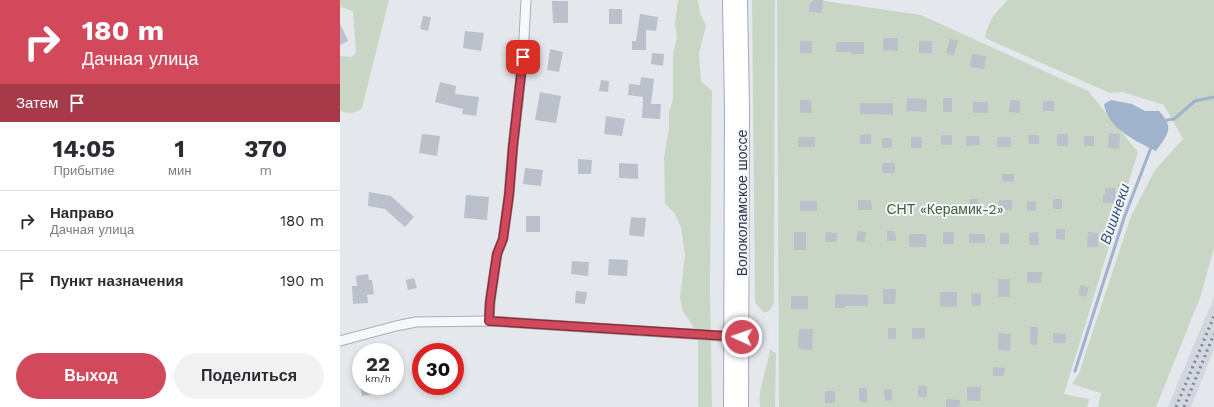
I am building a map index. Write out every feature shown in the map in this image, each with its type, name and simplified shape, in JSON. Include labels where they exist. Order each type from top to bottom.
[{"type":"main road","name":"Волоколамское шоссе","points":[[730,0],[736,337],[741,407]]},
{"type":"main road","name":"Волоколамское шоссе","points":[[731,407],[736,337],[742,108],[740,0]]},
{"type":"street","points":[[489,321],[490,302],[497,254],[503,239],[509,195],[523,57],[526,0]]},
{"type":"street","points":[[340,341],[416,322],[489,321],[736,337]]},
{"type":"shaded area","points":[[1214,297],[1214,349],[1191,407],[1168,407]]},
{"type":"green space","points":[[340,0],[389,0],[362,108],[352,113],[340,111],[340,56],[352,57],[356,53],[353,11],[340,7]]},
{"type":"green space","points":[[678,0],[698,0],[700,13],[706,26],[699,53],[701,81],[712,91],[710,288],[712,407],[698,407],[698,337],[692,324],[683,312],[680,298],[685,255],[681,227],[675,214],[665,203],[664,158],[669,128],[669,113],[673,99],[673,53],[677,38],[675,23]]},
{"type":"green space","points":[[752,0],[775,0],[774,303],[770,310],[764,313],[755,302]]},
{"type":"green space","name":"СНТ «Керамик-2»","points":[[777,0],[818,0],[921,15],[1088,91],[1138,152],[1064,394],[1089,399],[1087,407],[779,407]]},
{"type":"green space","points":[[1008,0],[1214,0],[1214,248],[1200,298],[1156,407],[1098,407],[1101,393],[1072,384],[1079,373],[1131,216],[1155,170],[1183,139],[1164,105],[1122,92],[1110,93],[985,38],[988,26],[993,17]]},
{"type":"green space","points":[[770,349],[776,354],[775,407],[760,407],[760,394]]},
{"type":"water","points":[[1111,100],[1132,104],[1145,111],[1159,111],[1167,122],[1168,131],[1164,140],[1156,151],[1132,138],[1117,127],[1107,113],[1104,104]]},
{"type":"building","points":[[813,0],[823,0],[822,13],[809,12],[810,2],[813,2]]},
{"type":"building","points":[[552,1],[568,1],[568,23],[553,23]]},
{"type":"building","points":[[609,9],[622,9],[622,24],[609,24]]},
{"type":"building","points":[[640,14],[658,17],[656,31],[646,30],[646,50],[632,50],[632,41],[636,41]]},
{"type":"building","points":[[423,16],[431,17],[428,31],[420,29]]},
{"type":"building","points":[[340,23],[348,41],[340,45]]},
{"type":"building","points":[[465,31],[484,33],[481,51],[463,48]]},
{"type":"building","points":[[883,38],[898,38],[898,51],[883,50]]},
{"type":"building","points":[[950,39],[958,41],[954,56],[946,53]]},
{"type":"building","points":[[800,41],[812,41],[812,53],[800,53]]},
{"type":"building","points":[[919,41],[932,41],[932,53],[919,53]]},
{"type":"building","points":[[836,42],[864,42],[864,54],[836,52]]},
{"type":"building","points":[[550,49],[563,52],[559,72],[547,70]]},
{"type":"building","points":[[652,53],[664,54],[663,66],[651,64]]},
{"type":"building","points":[[972,54],[986,56],[984,69],[970,67]]},
{"type":"building","points":[[641,77],[654,79],[651,104],[661,104],[660,119],[642,118],[643,97],[628,95],[629,84],[640,85]]},
{"type":"building","points":[[601,80],[609,81],[608,92],[599,91]]},
{"type":"building","points":[[440,82],[456,86],[455,94],[479,97],[476,116],[462,114],[463,109],[435,102]]},
{"type":"building","points":[[540,92],[561,96],[556,123],[535,120]]},
{"type":"building","points":[[907,98],[927,99],[926,112],[906,111]]},
{"type":"building","points":[[943,98],[952,98],[952,112],[943,112]]},
{"type":"building","points":[[800,100],[811,100],[812,113],[800,113]]},
{"type":"building","points":[[1010,100],[1020,101],[1020,113],[1009,112]]},
{"type":"building","points":[[1043,101],[1054,101],[1054,111],[1043,111]]},
{"type":"building","points":[[973,102],[988,102],[988,113],[973,113]]},
{"type":"building","points":[[860,103],[893,103],[893,115],[860,114]]},
{"type":"building","points":[[606,116],[625,119],[622,136],[604,134]]},
{"type":"building","points":[[1109,133],[1120,134],[1119,149],[1108,148]]},
{"type":"building","points":[[422,134],[440,136],[437,156],[419,153]]},
{"type":"building","points":[[871,134],[871,144],[860,144],[860,135]]},
{"type":"building","points":[[1057,134],[1068,134],[1068,146],[1057,146]]},
{"type":"building","points":[[941,135],[952,135],[952,145],[941,145]]},
{"type":"building","points":[[1028,135],[1039,135],[1039,144],[1029,144]]},
{"type":"building","points":[[966,136],[979,136],[980,145],[966,146]]},
{"type":"building","points":[[1084,136],[1094,136],[1094,146],[1084,146]]},
{"type":"building","points":[[798,137],[815,137],[815,147],[798,147]]},
{"type":"building","points":[[911,137],[922,137],[922,148],[911,148]]},
{"type":"building","points":[[997,137],[1011,137],[1011,147],[997,147]]},
{"type":"building","points":[[882,138],[892,138],[892,147],[882,148]]},
{"type":"building","points":[[578,159],[592,160],[591,174],[578,174]]},
{"type":"building","points":[[619,163],[638,164],[638,179],[619,178]]},
{"type":"building","points":[[882,163],[895,163],[895,173],[882,173]]},
{"type":"building","points":[[525,168],[543,170],[541,186],[523,184]]},
{"type":"building","points":[[1002,174],[1014,174],[1014,182],[1002,181]]},
{"type":"building","points":[[1105,188],[1115,188],[1115,203],[1103,203]]},
{"type":"building","points":[[369,192],[391,196],[414,217],[405,227],[385,209],[368,206]]},
{"type":"building","points":[[466,195],[489,197],[487,220],[464,218]]},
{"type":"building","points":[[969,199],[978,199],[978,211],[970,211]]},
{"type":"building","points":[[1053,199],[1062,199],[1062,209],[1053,209]]},
{"type":"building","points":[[858,200],[871,200],[872,210],[858,210]]},
{"type":"building","points":[[999,200],[1012,200],[1012,210],[999,210]]},
{"type":"building","points":[[800,201],[817,201],[817,211],[800,211]]},
{"type":"building","points":[[1036,201],[1036,211],[1027,211],[1027,202]]},
{"type":"building","points":[[526,216],[540,216],[540,232],[526,232]]},
{"type":"building","points":[[631,217],[646,218],[644,237],[629,235]]},
{"type":"building","points":[[1056,229],[1065,229],[1065,240],[1056,239]]},
{"type":"building","points":[[858,231],[866,232],[865,242],[856,241]]},
{"type":"building","points":[[887,231],[895,231],[896,241],[887,241]]},
{"type":"building","points":[[794,232],[806,232],[806,250],[794,250]]},
{"type":"building","points":[[826,232],[837,233],[837,242],[825,242]]},
{"type":"building","points":[[943,232],[954,232],[954,244],[943,244]]},
{"type":"building","points":[[1038,232],[1039,245],[1030,245],[1029,233]]},
{"type":"building","points":[[1088,232],[1098,233],[1098,247],[1087,247]]},
{"type":"building","points":[[1000,233],[1009,233],[1009,244],[1000,244]]},
{"type":"building","points":[[909,234],[926,234],[926,247],[909,247]]},
{"type":"building","points":[[969,234],[985,234],[985,243],[969,243]]},
{"type":"building","points":[[609,259],[628,260],[627,276],[608,275]]},
{"type":"building","points":[[572,261],[589,262],[588,276],[571,274]]},
{"type":"building","points":[[1027,272],[1042,272],[1041,283],[1027,283]]},
{"type":"building","points":[[368,274],[369,280],[372,280],[374,294],[367,295],[368,303],[353,304],[352,286],[357,286],[356,276]]},
{"type":"building","points":[[414,278],[417,288],[408,290],[406,280]]},
{"type":"building","points":[[998,279],[1010,279],[1010,297],[998,297]]},
{"type":"building","points":[[1081,285],[1089,287],[1086,297],[1078,295]]},
{"type":"building","points":[[883,289],[896,289],[895,304],[883,304]]},
{"type":"building","points":[[576,291],[587,292],[585,304],[575,303]]},
{"type":"building","points":[[940,292],[957,292],[957,307],[940,307]]},
{"type":"building","points":[[971,293],[981,293],[981,306],[972,306]]},
{"type":"building","points":[[835,294],[868,295],[868,306],[845,306],[845,308],[835,308]]},
{"type":"building","points":[[791,296],[808,296],[808,309],[791,309]]},
{"type":"building","points":[[1030,327],[1038,327],[1037,345],[1030,344]]},
{"type":"building","points":[[888,328],[896,328],[896,339],[888,339]]},
{"type":"building","points":[[912,328],[925,328],[925,339],[912,339]]},
{"type":"building","points":[[799,329],[813,329],[812,350],[798,349]]},
{"type":"building","points":[[998,333],[1011,334],[1010,351],[998,350]]},
{"type":"building","points":[[1053,333],[1066,334],[1066,343],[1053,343]]},
{"type":"building","points":[[993,367],[1005,368],[1004,376],[993,376]]},
{"type":"building","points":[[918,385],[927,386],[927,397],[918,397]]},
{"type":"building","points":[[967,387],[981,387],[980,401],[967,401]]},
{"type":"building","points":[[859,388],[867,388],[867,402],[859,402]]},
{"type":"building","points":[[884,389],[892,389],[892,400],[885,401]]},
{"type":"building","points":[[825,391],[835,391],[835,403],[825,403]]},
{"type":"building","points":[[946,399],[960,400],[959,407],[946,407]]},
{"type":"waterway","name":"Вишнеки","points":[[1165,123],[1167,120],[1174,119],[1195,101],[1214,97]]},
{"type":"waterway","name":"Вишнеки","points":[[1075,371],[1124,218],[1152,145]]},
{"type":"railway","points":[[1176,407],[1214,316]]},
{"type":"railway","points":[[1184,407],[1214,334]]},
{"type":"route","points":[[523,57],[509,195],[503,239],[497,254],[490,302],[489,321],[742,337]]}]
